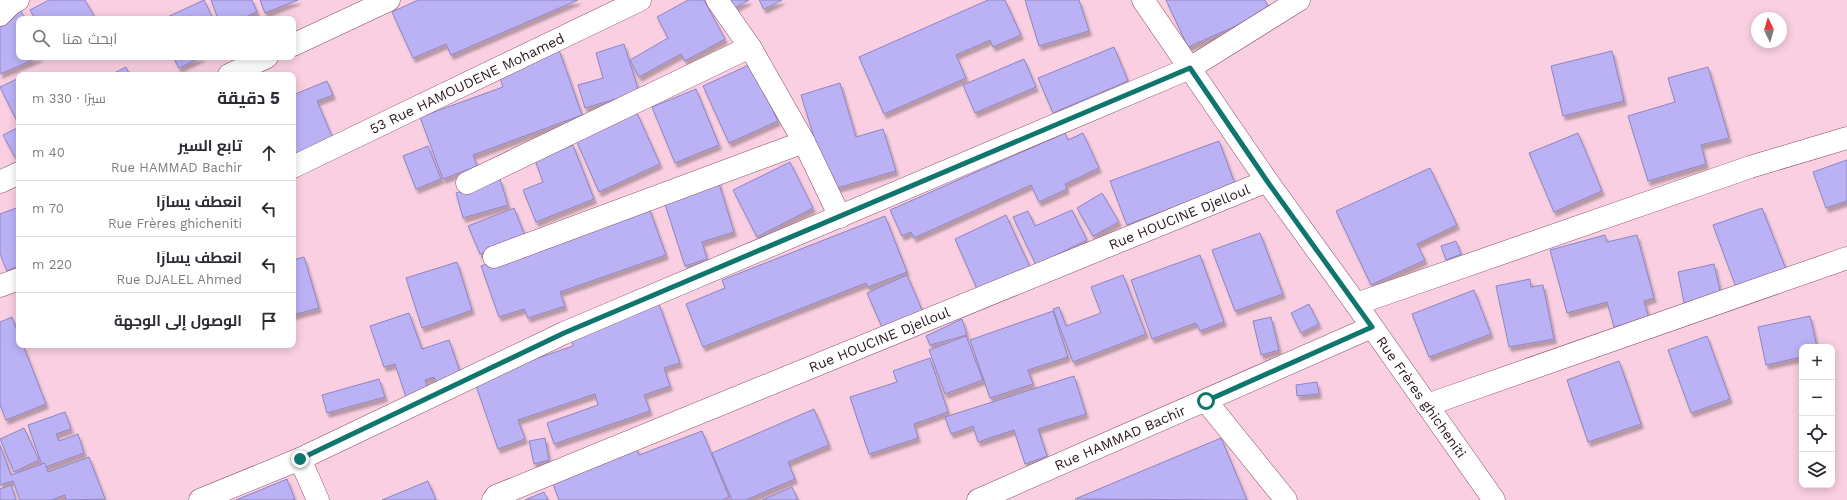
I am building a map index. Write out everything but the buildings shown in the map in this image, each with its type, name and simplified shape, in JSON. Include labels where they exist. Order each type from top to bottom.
[{"type":"street","points":[[0,15],[11,4],[18,0]]},
{"type":"street","points":[[296,44],[389,0]]},
{"type":"street","name":"53 Rue HAMOUDENE Mohamed","points":[[296,166],[640,0]]},
{"type":"street","points":[[717,0],[750,47],[804,142],[840,217]]},
{"type":"street","name":"Rue Frères ghicheniti","points":[[1143,0],[1267,181],[1356,304],[1494,500]]},
{"type":"street","points":[[200,500],[300,459],[564,333],[1190,68],[1299,0]]},
{"type":"street","points":[[467,183],[750,47]]},
{"type":"street","points":[[235,72],[261,60]]},
{"type":"street","points":[[1356,304],[1750,167],[1847,138]]},
{"type":"street","points":[[494,257],[804,142]]},
{"type":"street","points":[[0,182],[16,174]]},
{"type":"street","name":"Rue HOUCINE Djelloul","points":[[493,500],[496,496],[695,416],[1267,181]]},
{"type":"street","points":[[1427,405],[1847,258]]},
{"type":"street","points":[[0,286],[16,280]]},
{"type":"street","name":"Rue HAMMAD Bachir","points":[[978,500],[1372,327]]},
{"type":"street","points":[[1206,401],[1286,500]]},
{"type":"street","points":[[300,459],[318,500]]},
{"type":"route","points":[[300,459],[564,333],[1190,68],[1267,181],[1372,327],[1206,401]]}]
